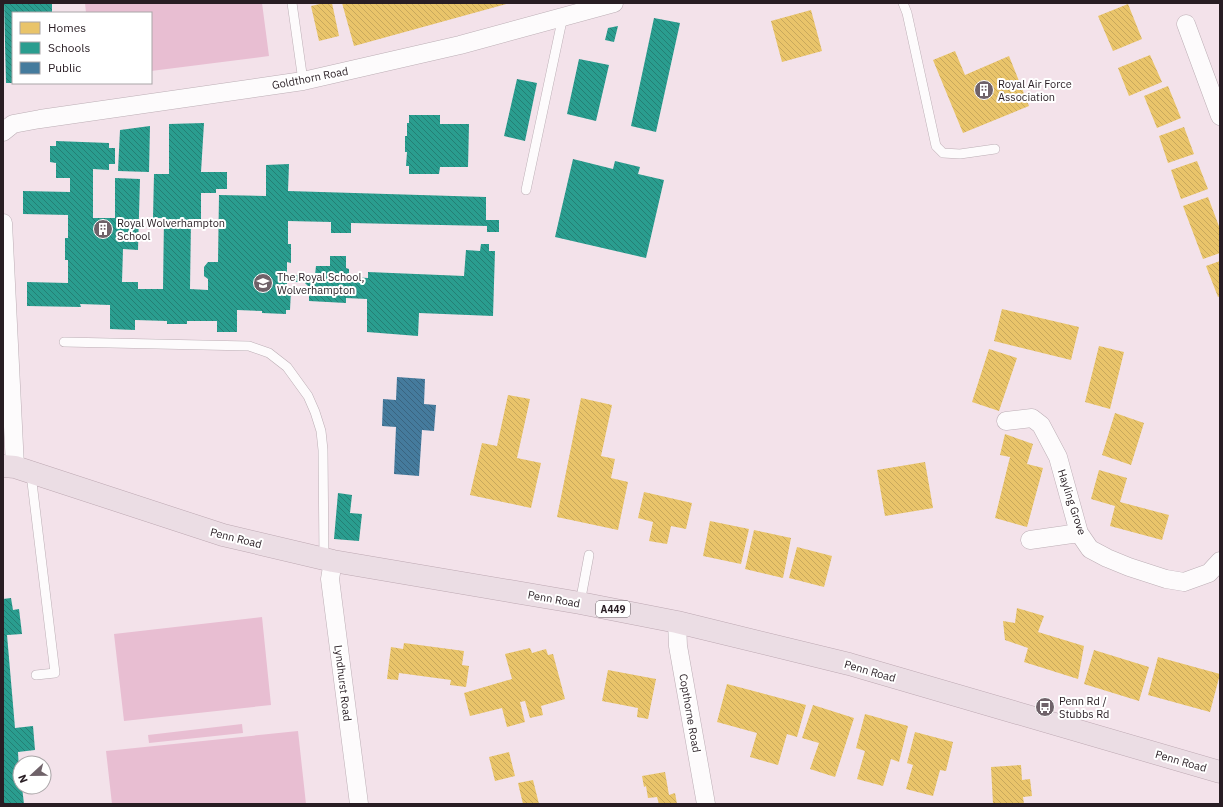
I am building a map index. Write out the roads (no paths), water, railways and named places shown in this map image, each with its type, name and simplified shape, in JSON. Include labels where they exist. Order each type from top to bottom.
[{"type":"highway","name":"Penn Road","points":[[16,469],[96,493],[223,535],[328,560],[580,603],[677,622],[849,664],[1220,772]]},
{"type":"street","name":"Goldthorn Road","points":[[3,132],[13,124],[40,119],[303,81],[460,45],[614,3]]},
{"type":"street","points":[[1186,24],[1220,116]]},
{"type":"street","points":[[3,223],[16,469]]},
{"type":"street","name":"Hayling Grove","points":[[1006,421],[1032,418],[1042,425],[1058,458],[1079,533],[1090,549],[1108,558],[1166,579],[1184,582],[1209,573],[1220,561]]},
{"type":"street","points":[[1030,540],[1079,533]]},
{"type":"street","name":"Lyndhurst Road","points":[[328,560],[359,804]]},
{"type":"street","name":"Copthorne Road","points":[[677,622],[678,646],[706,804]]},
{"type":"lane","points":[[292,3],[303,81]]},
{"type":"lane","points":[[903,3],[907,13],[936,146],[943,153],[960,154],[995,149]]},
{"type":"lane","points":[[526,190],[563,16]]},
{"type":"lane","points":[[64,342],[249,346],[269,353],[287,367],[308,396],[315,412],[320,431],[323,450],[328,560]]},
{"type":"lane","points":[[16,469],[55,673],[36,675]]},
{"type":"lane","points":[[580,603],[589,555]]},
{"type":"place","name":"Royal Air Force Association","points":[[984,90]]},
{"type":"place","name":"Royal Wolverhampton School","points":[[103,229]]},
{"type":"place","name":"The Royal School, Wolverhampton","points":[[263,283]]},
{"type":"place","name":"Penn Rd / Stubbs Rd","points":[[1045,707]]}]
